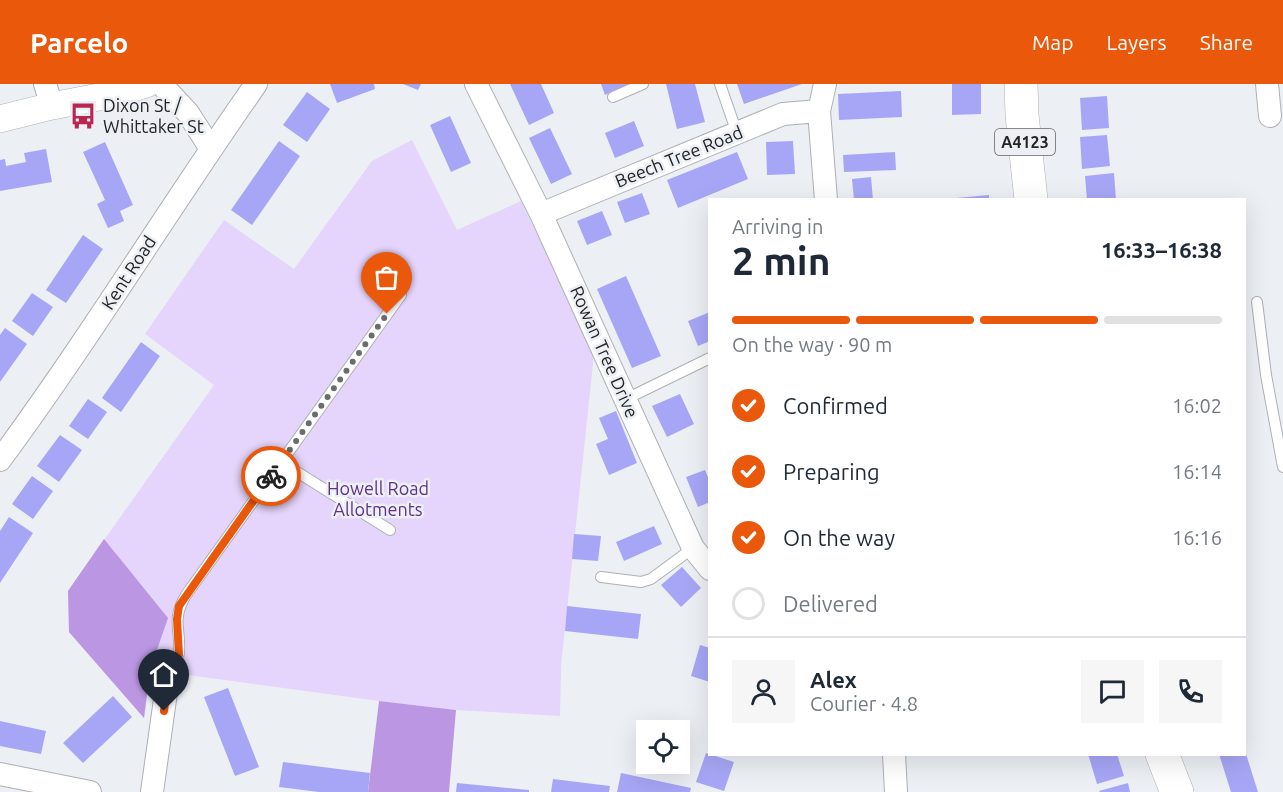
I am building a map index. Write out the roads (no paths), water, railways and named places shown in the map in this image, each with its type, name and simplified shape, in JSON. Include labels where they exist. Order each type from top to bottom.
[{"type":"highway","name":"A4123","points":[[1021,84],[1031,198]]},
{"type":"highway","points":[[1163,756],[1177,792]]},
{"type":"street","points":[[0,119],[49,95],[109,95],[146,84]]},
{"type":"street","points":[[161,84],[188,113],[211,149]]},
{"type":"street","name":"Kent Road","points":[[0,460],[122,286],[256,84]]},
{"type":"street","name":"Rowan Tree Drive","points":[[476,84],[542,214],[693,548],[708,567]]},
{"type":"street","points":[[825,84],[819,111],[825,198]]},
{"type":"street","points":[[1267,84],[1270,116]]},
{"type":"street","name":"Beech Tree Road","points":[[542,214],[783,114],[819,111]]},
{"type":"street","points":[[152,792],[169,671]]},
{"type":"street","points":[[894,756],[896,792]]},
{"type":"street","points":[[8,781],[90,792]]},
{"type":"lane","points":[[613,97],[644,84]]},
{"type":"lane","points":[[720,84],[737,133]]},
{"type":"lane","points":[[169,671],[179,655],[177,619],[179,606],[401,295]]},
{"type":"lane","points":[[1257,302],[1266,375],[1283,467]]},
{"type":"lane","points":[[626,399],[708,359]]},
{"type":"lane","points":[[281,462],[390,530]]},
{"type":"lane","points":[[601,578],[641,582],[651,579],[693,548]]},
{"type":"place","name":"Dixon St / Whittaker St","points":[[83,116]]},
{"type":"park label","name":"Howell Road Allotments","points":[[378,499]]}]
